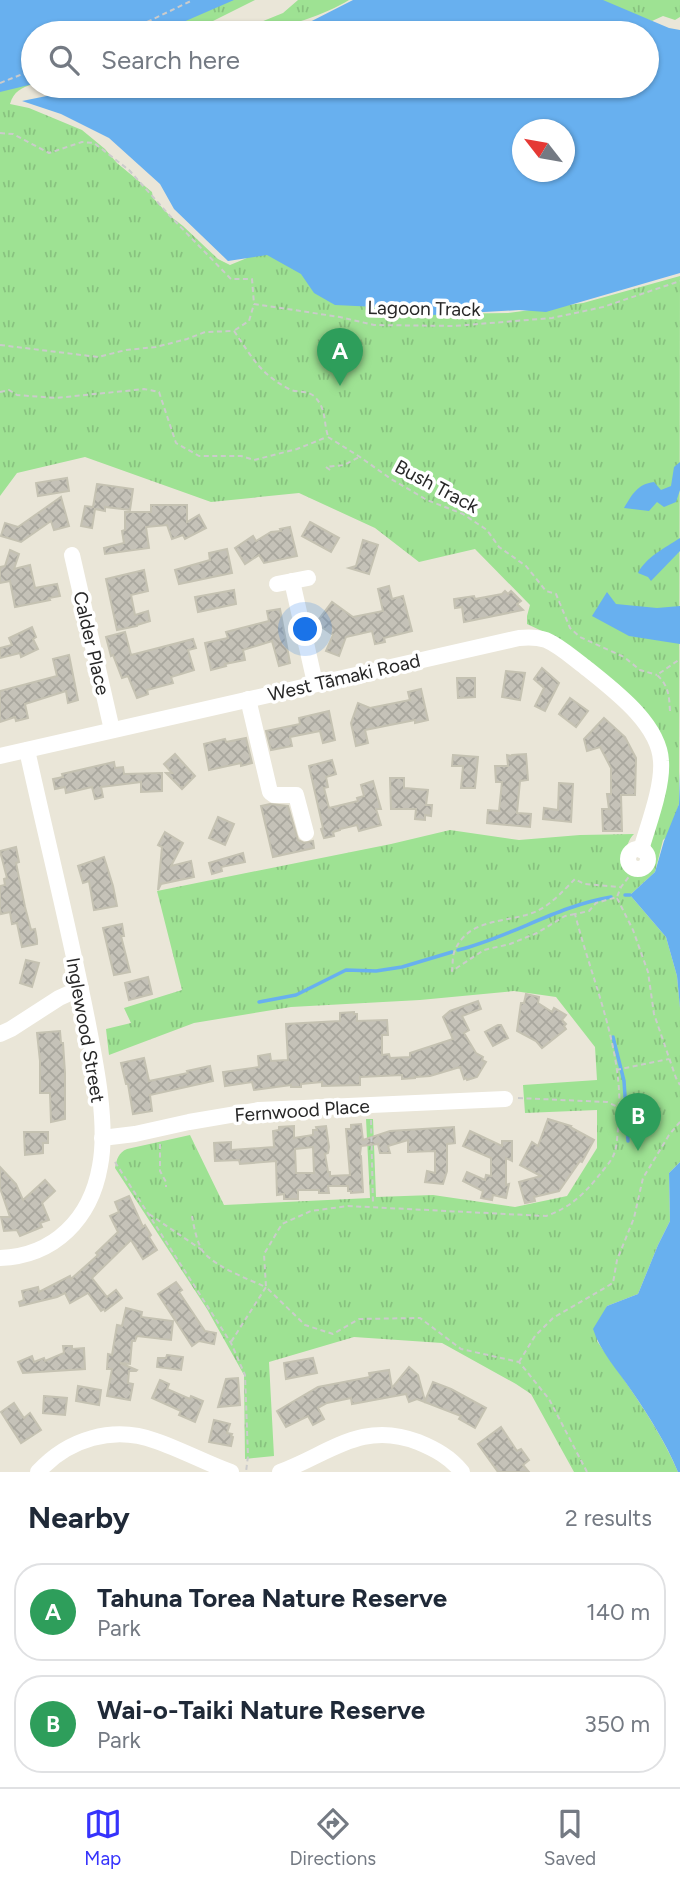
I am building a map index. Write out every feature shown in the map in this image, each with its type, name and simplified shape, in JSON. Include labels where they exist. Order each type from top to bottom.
[{"type":"street","name":"Calder Place","points":[[72,555],[112,730]]},
{"type":"street","points":[[293,581],[315,683]]},
{"type":"street","name":"West Tāmaki Road","points":[[0,756],[519,638],[536,638],[555,645],[619,695],[640,717],[653,738],[661,759],[660,781],[641,850],[646,854],[648,863],[641,869],[635,869]]},
{"type":"street","points":[[248,699],[270,792],[274,795],[296,795],[306,833]]},
{"type":"street","name":"Inglewood Street","points":[[0,1258],[29,1253],[52,1243],[82,1214],[97,1179],[102,1156],[102,1122],[95,1059],[27,750]]},
{"type":"street","points":[[0,1034],[59,998],[81,988]]},
{"type":"street","name":"Fernwood Place","points":[[102,1138],[259,1110],[505,1099]]},
{"type":"street","points":[[38,1472],[54,1457],[75,1444],[91,1438],[123,1434],[156,1441],[231,1472]]},
{"type":"street","points":[[280,1472],[334,1446],[370,1435],[414,1440],[444,1454],[462,1472]]},
{"type":"path","points":[[149,21],[193,0]]},
{"type":"path","points":[[0,83],[21,75]]},
{"type":"path","points":[[0,133],[12,134],[48,153],[82,142],[94,143],[129,170],[231,279],[252,279],[254,303],[249,321],[234,331],[205,332],[187,340],[98,357],[0,345]]},
{"type":"path","name":"Lagoon Track","points":[[254,303],[374,325],[454,326],[552,318],[603,307],[680,281]]},
{"type":"path","points":[[0,392],[9,390],[18,396],[56,398],[144,389],[159,392],[176,443],[199,456],[242,457],[254,460],[297,449],[328,437],[326,412],[314,396],[292,391],[263,373],[234,331]]},
{"type":"path","name":"Bush Track","points":[[328,437],[418,495],[463,514],[486,530],[499,547],[526,566],[546,591],[556,594],[570,628],[580,637],[624,657],[640,670],[657,675]]},
{"type":"path","points":[[330,470],[326,467],[344,465],[360,457]]},
{"type":"path","points":[[670,711],[668,689],[657,675],[680,659]]},
{"type":"path","points":[[635,869],[617,897],[633,930],[648,972],[654,1014],[680,1085]]},
{"type":"path","points":[[617,897],[597,903],[589,911],[565,916],[528,936],[484,950],[452,971],[454,951],[475,927],[534,913],[575,880],[584,884],[621,887]]},
{"type":"path","points":[[231,1343],[266,1287],[264,1254],[282,1224],[312,1212],[348,1206],[547,1216],[563,1210],[587,1191],[615,1153],[621,1108],[605,1011],[583,947],[575,914]]},
{"type":"path","points":[[616,1070],[670,1059]]},
{"type":"path","points":[[505,1099],[528,1097],[607,1102],[621,1108]]},
{"type":"path","points":[[370,1105],[373,1207]]},
{"type":"path","points":[[519,1362],[535,1336],[553,1318],[613,1283],[617,1260],[635,1218],[643,1178],[680,1122]]},
{"type":"path","points":[[157,1129],[160,1171],[166,1186]]},
{"type":"path","points":[[119,1137],[115,1161],[231,1343],[245,1375],[248,1456],[246,1472]]},
{"type":"path","points":[[148,1214],[230,1270],[266,1287],[305,1325],[332,1335],[359,1319],[419,1318],[461,1349],[519,1362],[549,1399],[587,1472]]},
{"type":"path","points":[[192,1216],[203,1251]]},
{"type":"green space","points":[[214,0],[255,0],[213,21],[164,21]]},
{"type":"green space","points":[[298,0],[349,0],[301,21],[263,21],[283,13]]},
{"type":"green space","points":[[590,0],[680,0],[680,17],[675,20],[663,16],[652,21]]},
{"type":"green space","points":[[0,84],[21,84],[21,89],[10,104],[29,108],[82,130],[152,192],[153,198],[170,216],[218,259],[230,265],[269,249],[436,314],[508,313],[583,303],[680,276],[679,804],[669,835],[663,840],[655,872],[630,895],[666,937],[677,976],[680,1008],[680,1162],[669,1173],[670,1221],[638,1294],[607,1306],[597,1341],[651,1421],[678,1472],[574,1472],[531,1394],[516,1384],[442,1343],[354,1337],[269,1362],[274,1456],[245,1459],[244,1375],[207,1309],[115,1168],[120,1154],[127,1149],[190,1135],[224,1205],[370,1198],[366,1119],[373,1119],[376,1197],[433,1195],[515,1207],[567,1196],[597,1148],[597,1110],[525,1113],[523,1085],[597,1080],[595,1047],[556,997],[514,991],[420,1000],[291,1007],[194,1023],[109,1055],[106,1029],[131,1023],[124,1008],[182,990],[157,891],[450,830],[519,840],[634,834],[622,862],[629,874],[641,875],[646,872],[653,863],[654,853],[650,845],[668,774],[630,696],[559,639],[527,624],[530,605],[475,549],[419,562],[375,528],[299,493],[211,502],[85,457],[17,473],[0,496]]},
{"type":"water","points":[[0,0],[234,0],[186,21],[21,21],[21,87],[0,92]]},
{"type":"water","points":[[353,0],[603,0],[652,21],[312,21]]},
{"type":"water","points":[[659,24],[680,30],[680,273],[546,312],[519,310],[432,315],[398,308],[335,305],[314,293],[301,274],[267,255],[228,261],[174,209],[160,184],[109,138],[61,114],[22,101],[37,98],[659,98]]},
{"type":"water","points":[[680,462],[680,490],[676,502],[664,507],[657,502],[649,511],[624,508],[643,485],[654,482],[661,490],[671,486],[674,467]]},
{"type":"water","points":[[680,538],[680,551],[651,581],[638,573],[651,558]]},
{"type":"water","points":[[607,592],[616,604],[657,608],[680,606],[680,644],[629,636],[592,616]]},
{"type":"water","points":[[680,772],[680,1008],[677,976],[666,937],[630,895],[655,872],[679,804]]},
{"type":"water","points":[[680,1162],[678,1472],[657,1430],[605,1353],[593,1329],[607,1306],[638,1294],[670,1221],[669,1173]]},
{"type":"building","points":[[67,478],[69,491],[38,496],[36,483]]},
{"type":"building","points":[[97,484],[133,489],[130,510],[105,507],[105,511],[95,509],[92,528],[81,526],[85,506],[93,507]]},
{"type":"building","points":[[61,497],[69,526],[54,530],[51,521],[21,542],[1,536],[5,523],[18,527]]},
{"type":"building","points":[[151,505],[187,505],[187,522],[199,515],[206,528],[185,539],[183,535],[172,539],[167,525],[146,527],[149,548],[105,554],[104,548],[124,543],[122,531],[125,530],[125,512],[151,512]]},
{"type":"building","points":[[310,522],[339,538],[331,552],[302,536]]},
{"type":"building","points":[[290,527],[297,556],[264,563],[259,555],[245,564],[235,548],[253,536],[256,541],[271,532]]},
{"type":"building","points":[[363,540],[378,545],[369,574],[349,568],[356,566]]},
{"type":"building","points":[[227,549],[232,573],[179,584],[175,570],[210,560],[209,553]]},
{"type":"building","points":[[10,550],[19,554],[14,569],[30,565],[35,588],[57,584],[60,596],[15,607],[10,581],[0,583],[0,567],[5,566]]},
{"type":"building","points":[[144,570],[148,591],[131,595],[135,615],[148,611],[150,621],[117,630],[106,579]]},
{"type":"building","points":[[389,586],[392,599],[403,596],[412,631],[384,638],[385,642],[375,644],[372,631],[346,637],[339,656],[326,651],[333,635],[316,623],[332,602],[353,617],[383,611],[378,589]]},
{"type":"building","points":[[234,590],[236,604],[198,612],[195,597]]},
{"type":"building","points":[[505,591],[508,594],[511,591],[521,601],[517,604],[523,610],[464,622],[462,607],[455,608],[454,599],[474,596],[475,599],[502,594]]},
{"type":"building","points":[[280,609],[290,663],[279,666],[272,641],[243,650],[245,660],[211,670],[205,643],[228,638],[226,632],[269,621],[267,611]]},
{"type":"building","points":[[32,627],[36,637],[33,639],[38,649],[21,657],[20,653],[0,658],[0,648],[12,645],[9,638]]},
{"type":"building","points":[[125,632],[131,655],[193,639],[196,648],[188,650],[194,670],[171,677],[173,683],[147,690],[148,694],[137,698],[128,676],[122,678],[113,655],[111,656],[106,637]]},
{"type":"building","points":[[69,655],[78,700],[68,703],[66,691],[25,704],[28,718],[16,721],[15,717],[0,722],[0,691],[57,676],[53,659]]},
{"type":"building","points":[[542,668],[559,683],[545,711],[535,706],[544,688],[534,679]]},
{"type":"building","points":[[506,671],[525,673],[520,700],[502,697]]},
{"type":"building","points":[[457,678],[475,678],[475,697],[458,698]]},
{"type":"building","points":[[421,689],[428,720],[365,730],[368,743],[356,746],[351,723],[358,703],[370,708],[410,700],[408,692]]},
{"type":"building","points":[[570,698],[588,711],[576,727],[559,714]]},
{"type":"building","points":[[329,711],[335,740],[323,743],[320,731],[290,737],[292,746],[271,750],[266,731],[300,724],[299,718]]},
{"type":"building","points":[[604,718],[625,737],[636,758],[635,795],[621,795],[622,831],[603,831],[602,809],[609,809],[607,794],[611,794],[611,768],[600,747],[587,751],[584,739]]},
{"type":"building","points":[[246,738],[252,763],[209,770],[204,744]]},
{"type":"building","points":[[175,754],[195,776],[182,789],[166,773],[172,773],[164,764]]},
{"type":"building","points":[[526,754],[528,780],[520,781],[517,813],[531,814],[530,827],[487,823],[488,810],[499,811],[502,782],[496,782],[495,766],[508,766],[507,755]]},
{"type":"building","points":[[453,755],[478,757],[475,788],[461,788],[463,766],[452,766]]},
{"type":"building","points":[[332,760],[336,774],[326,777],[328,787],[324,788],[329,808],[358,801],[357,798],[364,796],[361,785],[373,781],[381,809],[376,809],[381,825],[359,831],[357,825],[340,829],[333,832],[334,836],[324,838],[309,766]]},
{"type":"building","points":[[114,762],[115,768],[123,767],[124,774],[162,773],[162,791],[141,792],[141,782],[101,787],[103,797],[95,799],[92,787],[66,793],[65,787],[55,789],[53,779],[63,777],[62,774]]},
{"type":"building","points":[[390,778],[404,778],[404,788],[428,790],[426,805],[432,805],[431,816],[425,815],[425,820],[415,819],[416,809],[391,809]]},
{"type":"building","points":[[559,783],[573,784],[571,822],[543,819],[544,808],[558,810]]},
{"type":"building","points":[[261,806],[288,806],[298,840],[304,843],[313,841],[314,848],[273,857]]},
{"type":"building","points":[[218,817],[234,824],[225,845],[209,838]]},
{"type":"building","points":[[165,832],[183,843],[171,866],[191,861],[194,877],[161,884],[158,890],[162,847],[158,845]]},
{"type":"building","points":[[16,847],[19,862],[16,863],[25,907],[31,930],[35,929],[37,940],[37,944],[22,947],[17,923],[12,924],[10,912],[1,914],[0,909],[0,886],[5,885],[4,879],[7,878],[0,851]]},
{"type":"building","points":[[243,853],[245,862],[221,867],[222,871],[212,874],[209,863]]},
{"type":"building","points":[[104,857],[117,906],[94,910],[89,881],[83,883],[78,866]]},
{"type":"building","points":[[122,924],[124,936],[121,936],[130,972],[114,975],[103,928]]},
{"type":"building","points":[[26,960],[39,963],[32,987],[20,983]]},
{"type":"building","points":[[148,977],[152,994],[129,1000],[125,983]]},
{"type":"building","points":[[526,994],[539,997],[538,1003],[552,1012],[554,1008],[566,1015],[562,1020],[566,1029],[542,1048],[536,1041],[517,1031],[521,1003],[524,1003]]},
{"type":"building","points":[[478,1001],[481,1009],[462,1016],[469,1030],[464,1033],[476,1053],[486,1062],[477,1077],[464,1079],[460,1067],[415,1078],[402,1079],[402,1075],[360,1077],[360,1085],[322,1086],[322,1082],[301,1084],[301,1087],[291,1085],[254,1090],[252,1082],[225,1086],[223,1072],[259,1067],[258,1056],[270,1054],[271,1061],[288,1060],[286,1024],[340,1021],[340,1013],[354,1012],[357,1014],[357,1021],[387,1020],[388,1035],[382,1035],[382,1055],[389,1054],[390,1058],[410,1057],[410,1053],[453,1039],[443,1017],[450,1011]]},
{"type":"building","points":[[501,1025],[508,1038],[493,1046],[485,1032]]},
{"type":"building","points":[[60,1031],[65,1073],[65,1119],[51,1122],[50,1093],[40,1093],[37,1033]]},
{"type":"building","points":[[144,1058],[149,1081],[210,1066],[213,1081],[150,1095],[152,1111],[133,1114],[121,1063]]},
{"type":"building","points":[[548,1119],[571,1126],[594,1140],[582,1162],[580,1161],[559,1191],[534,1197],[535,1201],[525,1203],[519,1182],[541,1176],[520,1165],[532,1142],[538,1146]]},
{"type":"building","points":[[361,1124],[363,1140],[390,1131],[454,1127],[455,1143],[447,1144],[447,1171],[443,1184],[425,1182],[427,1171],[435,1173],[435,1151],[408,1152],[408,1140],[388,1146],[390,1153],[380,1153],[378,1144],[361,1146],[363,1192],[351,1193],[348,1186],[328,1186],[329,1193],[298,1190],[298,1199],[284,1199],[284,1194],[277,1195],[276,1161],[240,1164],[239,1160],[215,1161],[214,1143],[231,1142],[231,1150],[274,1147],[273,1131],[279,1130],[279,1127],[294,1126],[294,1138],[313,1135],[316,1127],[326,1126],[329,1147],[328,1153],[325,1154],[328,1172],[330,1176],[350,1175],[346,1129],[351,1129],[351,1125]],"holes":[[[313,1147],[314,1173],[296,1173],[295,1149]]]},
{"type":"building","points":[[470,1131],[502,1146],[502,1141],[512,1141],[512,1161],[506,1158],[506,1185],[509,1184],[506,1198],[493,1195],[492,1200],[481,1198],[483,1191],[463,1181],[467,1172],[485,1180],[486,1175],[491,1176],[491,1158],[463,1146]]},
{"type":"building","points":[[24,1132],[48,1132],[48,1143],[43,1143],[43,1153],[25,1155]]},
{"type":"building","points":[[0,1167],[16,1184],[23,1200],[45,1180],[55,1191],[42,1203],[49,1220],[40,1223],[42,1227],[20,1236],[17,1230],[4,1231],[1,1217],[10,1217],[0,1188]]},
{"type":"building","points":[[129,1196],[157,1250],[143,1259],[131,1240],[92,1278],[107,1297],[116,1290],[122,1298],[105,1311],[101,1311],[88,1293],[70,1303],[65,1293],[20,1306],[19,1302],[24,1300],[22,1291],[38,1287],[39,1292],[70,1276],[71,1279],[98,1255],[96,1253],[118,1232],[110,1216],[119,1212],[115,1202]]},
{"type":"building","points":[[176,1282],[182,1290],[179,1292],[205,1331],[216,1333],[214,1344],[199,1341],[192,1346],[158,1294]]},
{"type":"building","points":[[126,1308],[142,1312],[141,1317],[173,1321],[171,1340],[137,1336],[135,1341],[132,1341],[130,1364],[120,1363],[137,1370],[129,1371],[128,1383],[133,1384],[130,1400],[107,1396],[112,1369],[107,1369],[108,1354],[112,1355],[117,1325],[122,1326]]},
{"type":"building","points":[[63,1346],[72,1346],[72,1349],[84,1348],[85,1369],[23,1373],[18,1362],[32,1356],[34,1362],[44,1358],[45,1361],[64,1353]]},
{"type":"building","points":[[167,1355],[183,1357],[181,1370],[157,1367],[158,1358],[166,1358]]},
{"type":"building","points":[[313,1358],[317,1373],[286,1379],[284,1363]]},
{"type":"building","points":[[409,1367],[418,1375],[425,1401],[433,1382],[486,1408],[475,1428],[459,1419],[461,1416],[417,1399],[409,1402],[406,1394],[352,1404],[351,1398],[327,1403],[318,1408],[324,1419],[313,1425],[308,1416],[286,1427],[277,1411],[318,1387],[370,1377],[369,1373],[389,1370],[392,1388]]},
{"type":"building","points":[[238,1378],[240,1405],[218,1407],[226,1379]]},
{"type":"building","points":[[160,1380],[169,1384],[167,1389],[190,1399],[191,1396],[203,1401],[195,1422],[179,1415],[181,1411],[152,1398]]},
{"type":"building","points":[[78,1386],[101,1390],[99,1405],[76,1401]]},
{"type":"building","points":[[44,1396],[67,1398],[65,1415],[43,1413]]},
{"type":"building","points":[[14,1403],[24,1418],[30,1413],[41,1430],[21,1443],[1,1412]]},
{"type":"building","points":[[214,1420],[230,1424],[227,1433],[233,1437],[231,1446],[209,1442]]},
{"type":"building","points":[[501,1427],[517,1451],[521,1449],[529,1460],[523,1465],[529,1472],[498,1472],[478,1444]]},
{"type":"waterway","points":[[625,895],[630,895]]},
{"type":"waterway","points":[[458,950],[497,938],[572,907],[611,897]]},
{"type":"waterway","points":[[259,1002],[296,995],[346,970],[376,971],[402,967],[452,952]]},
{"type":"waterway","points":[[613,1037],[624,1081],[628,1141]]},
{"type":"place","name":"Tahuna Torea Nature Reserve","points":[[340,386]]},
{"type":"place","name":"Wai-o-Taiki Nature Reserve","points":[[638,1151]]}]
